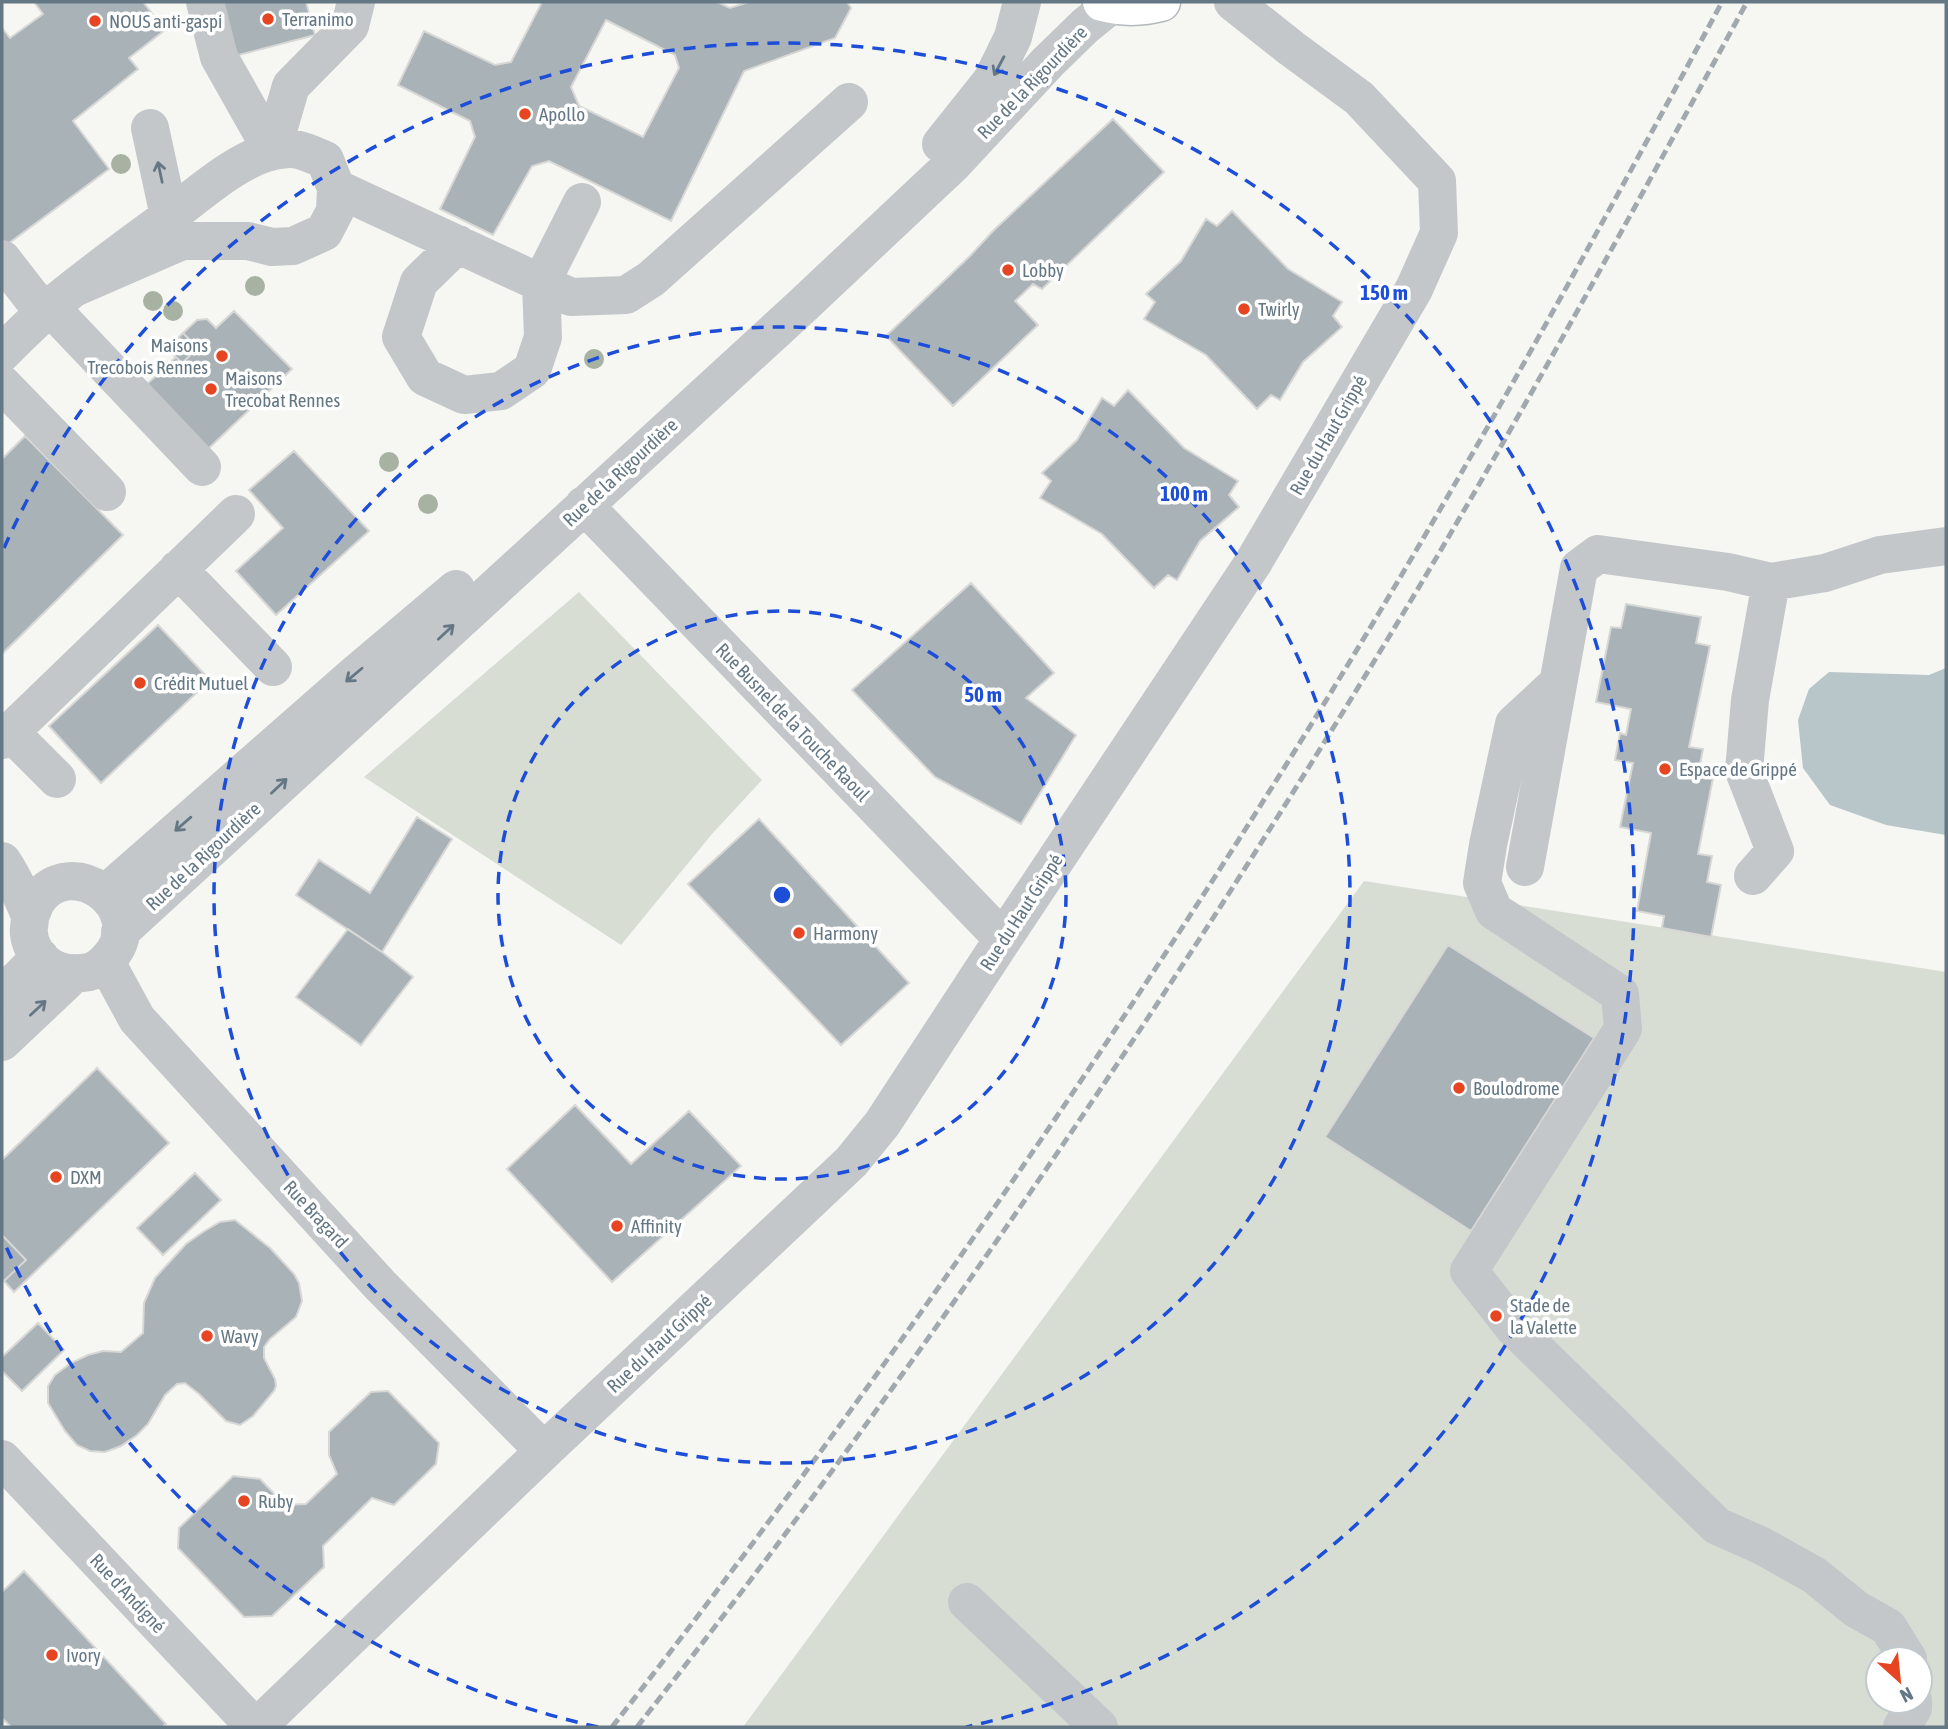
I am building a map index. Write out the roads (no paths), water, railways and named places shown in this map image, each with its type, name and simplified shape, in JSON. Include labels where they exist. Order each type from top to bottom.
[{"type":"main road","points":[[1107,3],[1134,6],[1160,2]]},
{"type":"street","points":[[205,2],[219,57],[272,151]]},
{"type":"street","points":[[272,151],[291,86],[349,26],[356,2]]},
{"type":"street","name":"Rue de la Rigourdière","points":[[106,893],[342,685],[492,558],[820,260],[933,152],[992,80],[1008,49],[1022,2]]},
{"type":"street","name":"Rue du Haut Grippé","points":[[256,1727],[851,1161],[882,1125],[1253,563],[1414,289],[1439,233],[1437,181],[1359,98],[1233,2]]},
{"type":"street","name":"Rue de la Rigourdière","points":[[2,1042],[100,956],[584,505],[800,308],[952,165],[1107,3]]},
{"type":"street","points":[[336,188],[571,297],[626,295],[651,279],[849,102]]},
{"type":"street","points":[[150,128],[169,216]]},
{"type":"street","points":[[2,353],[57,302],[216,181],[245,163],[272,151],[297,148],[325,160],[336,188],[335,211],[324,232],[293,247],[271,247],[248,241],[182,242],[57,302]]},
{"type":"street","points":[[458,244],[419,282],[401,337],[425,376],[464,395],[501,391],[531,370],[543,337],[541,283],[582,202]]},
{"type":"street","points":[[2,259],[57,302],[202,467]]},
{"type":"street","points":[[2,384],[107,492]]},
{"type":"street","name":"Rue Busnel de la Touche Raoul","points":[[584,505],[1003,939]]},
{"type":"street","points":[[57,779],[6,736],[236,514]]},
{"type":"street","points":[[1525,867],[1579,568],[1598,554],[1728,572],[1771,582],[1825,573],[1880,555],[1946,546]]},
{"type":"street","points":[[178,569],[273,667]]},
{"type":"street","points":[[1753,876],[1774,851],[1744,771],[1750,700],[1771,582]]},
{"type":"street","points":[[1557,684],[1514,724],[1482,883],[1494,911],[1620,994],[1623,1029],[1469,1271],[1514,1328],[1717,1526],[1762,1546],[1814,1575],[1856,1609],[1888,1627],[1899,1645]]},
{"type":"street","points":[[2,845],[64,883]]},
{"type":"street","points":[[2,861],[30,917]]},
{"type":"street","points":[[81,881],[106,893],[116,907],[121,922],[100,956],[58,971],[44,962],[34,949],[29,933],[30,917],[37,901],[49,889],[64,883],[81,881]]},
{"type":"street","name":"Rue Bragard","points":[[100,956],[137,1019],[380,1284],[544,1451]]},
{"type":"street","points":[[2,995],[40,957]]},
{"type":"street","name":"Rue d'Andigné","points":[[2,1459],[256,1727]]},
{"type":"street","points":[[967,1602],[1099,1727]]},
{"type":"railway","points":[[612,1727],[706,1606],[888,1359],[1149,979],[1314,720],[1473,453],[1722,2]]},
{"type":"railway","points":[[637,1727],[846,1452],[947,1311],[1143,1026],[1237,881],[1329,735],[1461,515],[1586,296],[1747,2]]},
{"type":"place","name":"Terranimo","points":[[268,19]]},
{"type":"place","name":"NOUS anti-gaspi","points":[[95,21]]},
{"type":"place","name":"Apollo","points":[[525,114]]},
{"type":"place","name":"Lobby","points":[[1008,270]]},
{"type":"place","name":"Twirly","points":[[1244,309]]},
{"type":"place","name":"Maisons Trecobois Rennes","points":[[222,356]]},
{"type":"place","name":"Maisons Trecobat Rennes","points":[[211,389]]},
{"type":"place","name":"Crédit Mutuel","points":[[140,683]]},
{"type":"place","name":"Espace de Grippé","points":[[1665,769]]},
{"type":"place","name":"Harmony","points":[[799,933]]},
{"type":"place","name":"Boulodrome","points":[[1459,1088]]},
{"type":"place","name":"DXM","points":[[56,1177]]},
{"type":"place","name":"Affinity","points":[[617,1226]]},
{"type":"place","name":"Stade de la Valette","points":[[1496,1316]]},
{"type":"place","name":"Wavy","points":[[207,1336]]},
{"type":"place","name":"Ruby","points":[[244,1501]]},
{"type":"place","name":"Ivory","points":[[52,1655]]}]
